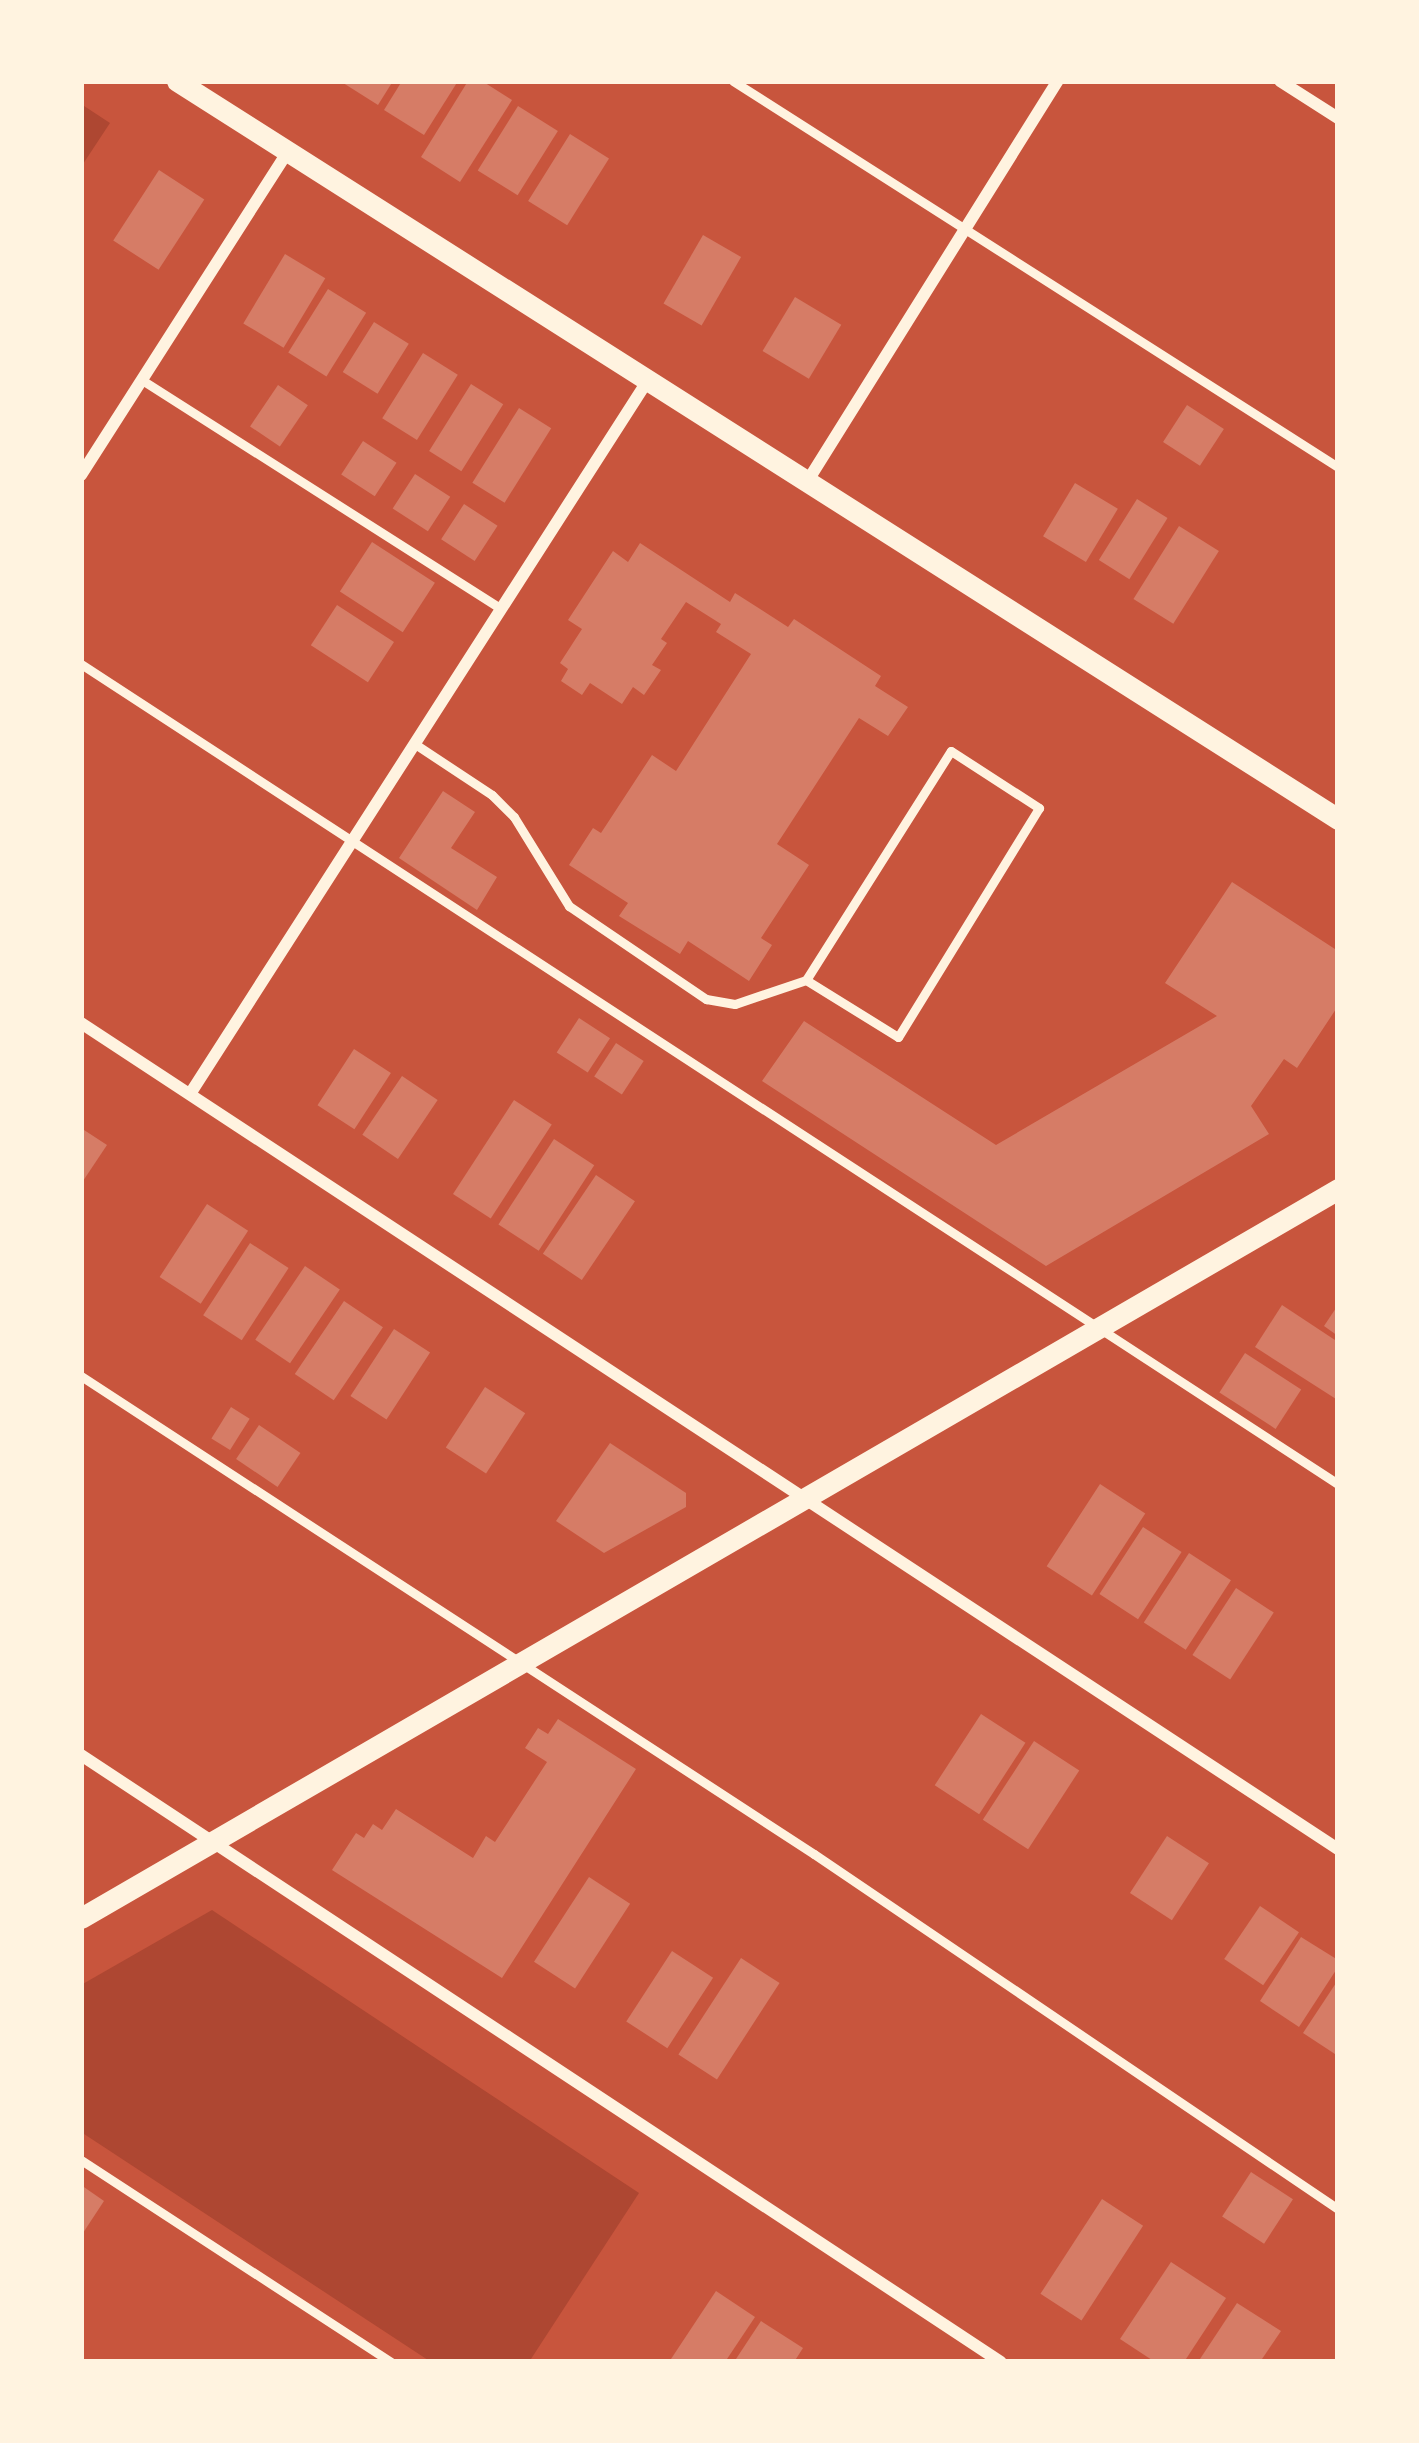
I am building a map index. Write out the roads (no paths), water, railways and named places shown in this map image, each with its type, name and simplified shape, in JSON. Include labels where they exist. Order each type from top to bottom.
[{"type":"street","points":[[177,81],[1338,819]]},
{"type":"street","points":[[807,482],[1058,81]]},
{"type":"street","points":[[1280,81],[1338,118]]},
{"type":"street","points":[[81,475],[288,151]]},
{"type":"street","points":[[190,1094],[648,380]]},
{"type":"street","points":[[81,1023],[1338,1849]]},
{"type":"street","points":[[81,1918],[1338,1189]]},
{"type":"street","points":[[81,1756],[1001,2362]]},
{"type":"lane","points":[[733,81],[1338,467]]},
{"type":"lane","points":[[142,380],[501,609]]},
{"type":"lane","points":[[81,664],[1338,1484]]},
{"type":"lane","points":[[415,744],[492,795],[514,817],[569,906],[706,999],[735,1004],[806,980],[951,751],[1039,808],[898,1037],[806,980]]},
{"type":"lane","points":[[81,1376],[814,1854],[1338,2209]]},
{"type":"lane","points":[[81,2160],[391,2362]]}]
